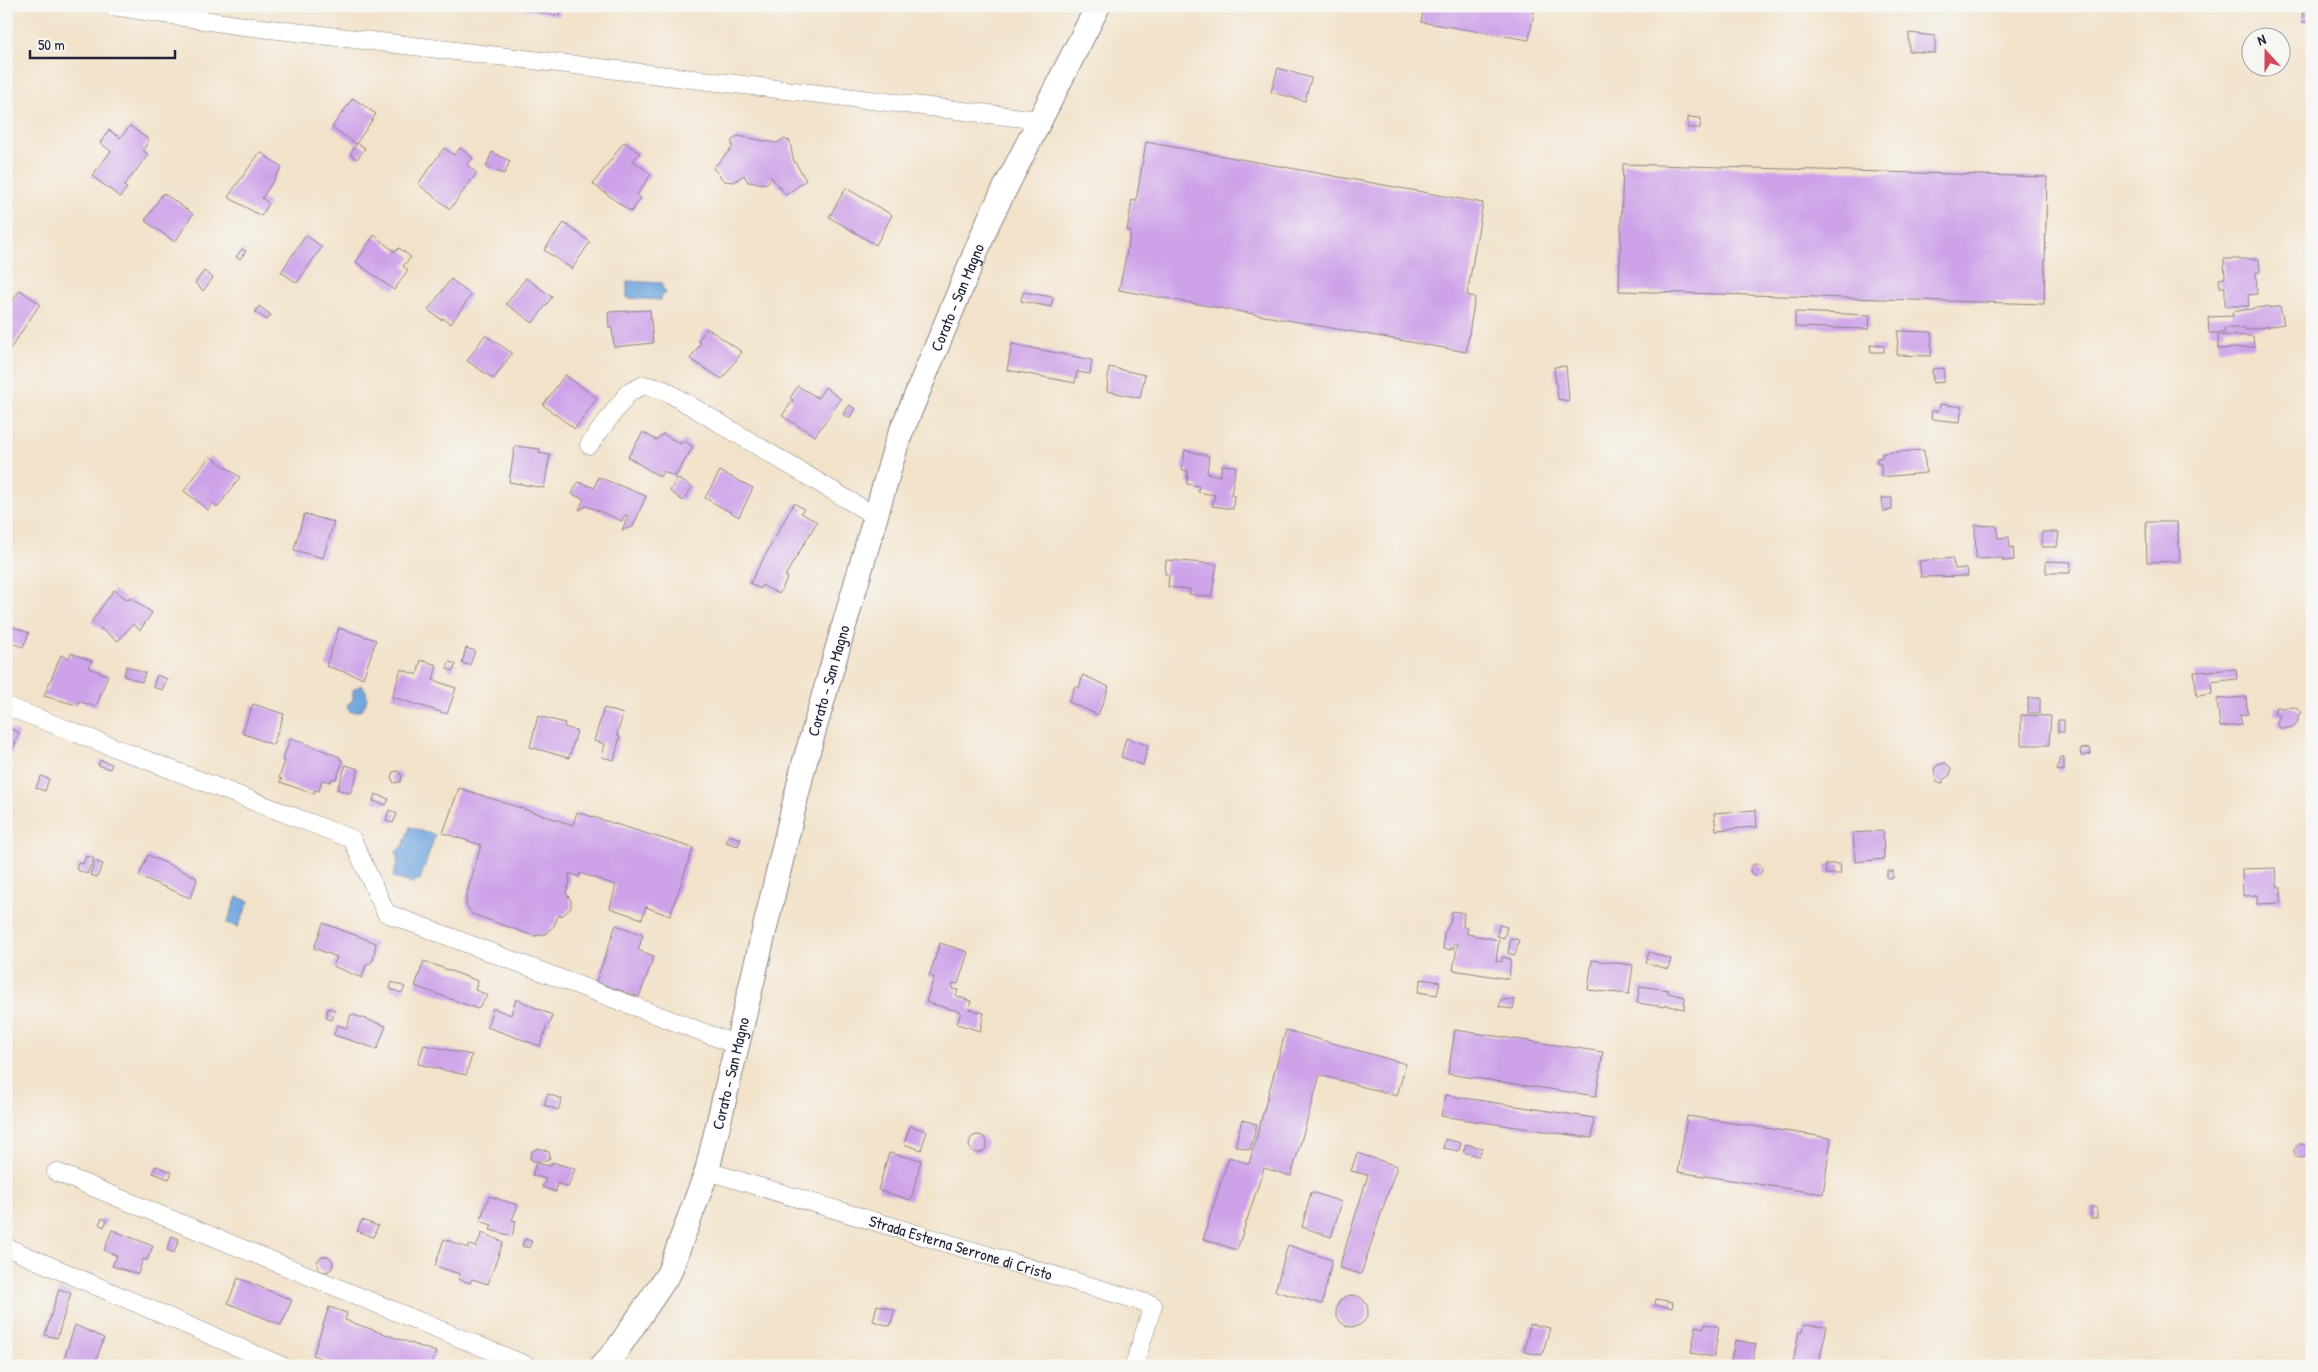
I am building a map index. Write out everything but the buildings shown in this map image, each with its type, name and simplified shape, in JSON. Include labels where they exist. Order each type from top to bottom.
[{"type":"main road","name":"Corato - San Magno","points":[[602,1366],[616,1351],[669,1273],[707,1171],[803,768],[896,442],[989,220],[1098,6]]},
{"type":"street","points":[[113,6],[236,25],[1040,120]]},
{"type":"street","points":[[588,445],[628,394],[644,385],[664,390],[875,516]]},
{"type":"street","points":[[6,706],[352,839],[386,913],[737,1045]]},
{"type":"street","name":"Strada Esterna Serrone di Cristo","points":[[707,1171],[1153,1304],[1134,1366]]},
{"type":"street","points":[[56,1172],[528,1366]]},
{"type":"street","points":[[6,1247],[282,1366]]},
{"type":"water","points":[[627,281],[662,283],[666,293],[661,296],[661,300],[627,298]]},
{"type":"water","points":[[361,685],[367,695],[365,705],[360,711],[351,712],[347,708],[348,704],[353,700],[353,690]]},
{"type":"water","points":[[410,827],[435,835],[420,880],[415,880],[413,884],[393,877],[398,861],[396,852],[404,844]]},
{"type":"water","points":[[237,897],[249,901],[238,927],[227,923]]}]
